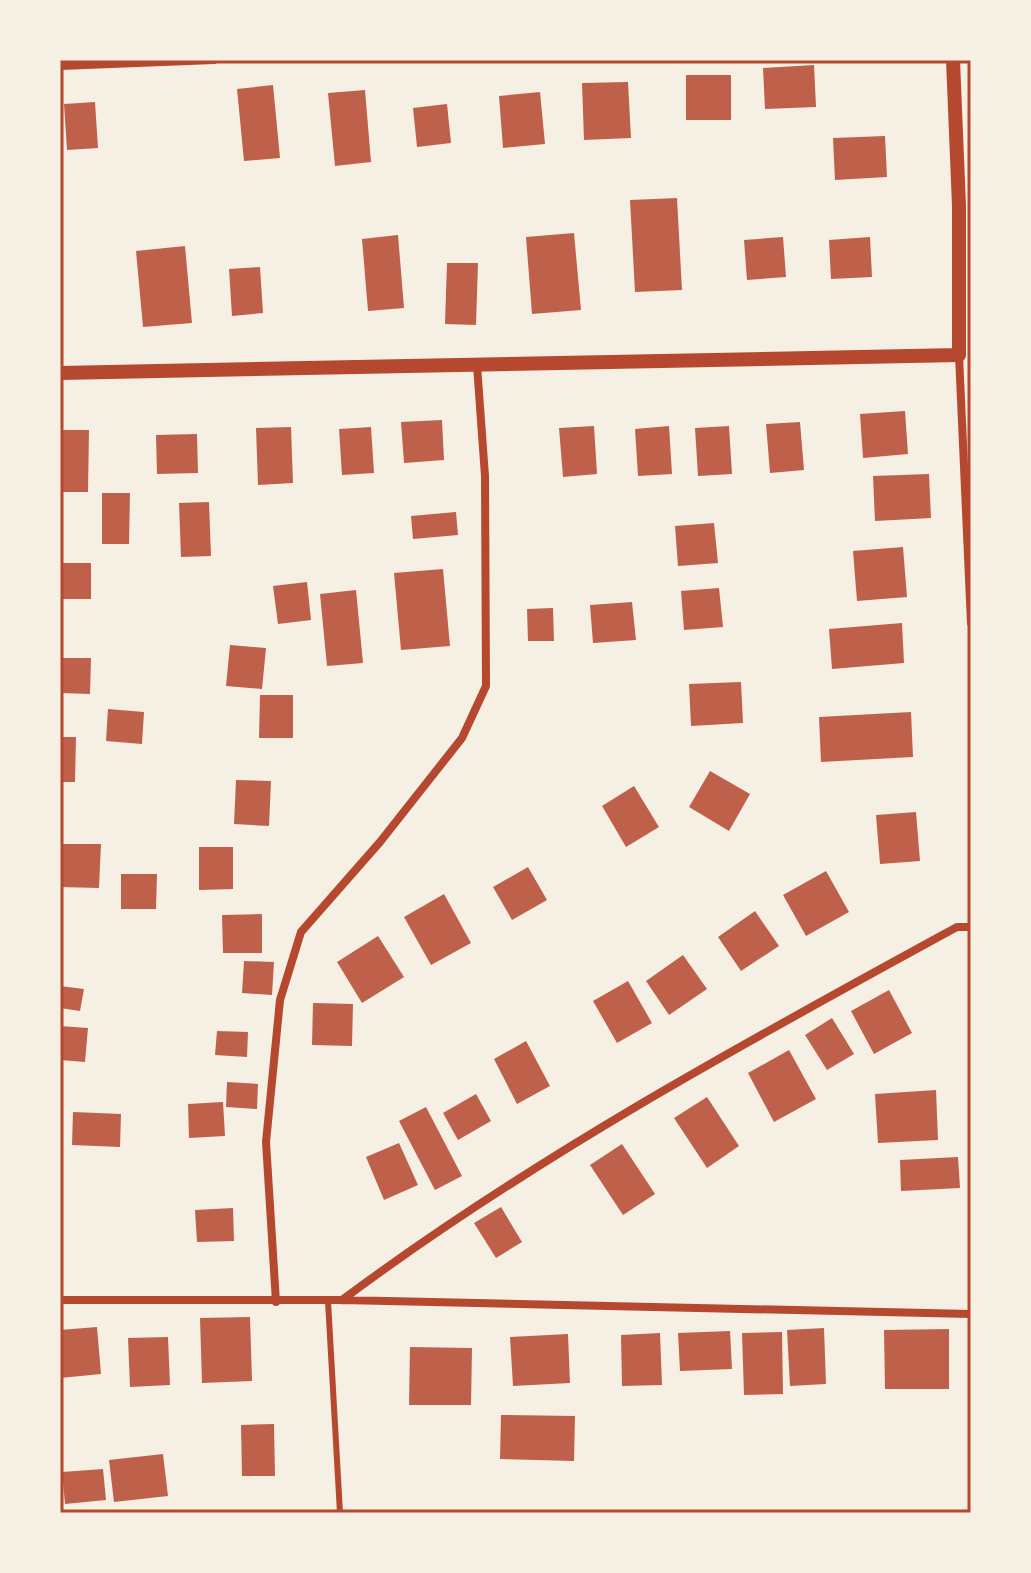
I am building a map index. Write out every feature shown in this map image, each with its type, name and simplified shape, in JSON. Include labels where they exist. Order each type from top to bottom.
[{"type":"street","points":[[60,66],[214,60]]},
{"type":"street","points":[[953,60],[959,206],[959,355],[971,623]]},
{"type":"street","points":[[60,373],[959,355]]},
{"type":"street","points":[[276,1302],[266,1142],[280,1000],[301,932],[380,842],[462,738],[486,686],[485,476],[477,365]]},
{"type":"street","points":[[342,1300],[410,1249],[701,1069],[957,927],[971,927]]},
{"type":"street","points":[[60,1300],[342,1300],[971,1314]]},
{"type":"lane","points":[[328,1301],[340,1513]]},
{"type":"building","points":[[814,65],[816,107],[765,109],[763,68]]},
{"type":"building","points":[[686,75],[731,75],[731,120],[686,120]]},
{"type":"building","points":[[628,82],[631,138],[584,140],[582,83]]},
{"type":"building","points":[[273,85],[280,158],[244,161],[237,89]]},
{"type":"building","points":[[365,90],[371,162],[335,166],[328,93]]},
{"type":"building","points":[[540,92],[545,144],[503,148],[499,96]]},
{"type":"building","points":[[95,102],[98,148],[67,150],[64,104]]},
{"type":"building","points":[[447,104],[451,143],[417,147],[413,108]]},
{"type":"building","points":[[885,136],[887,177],[835,180],[833,138]]},
{"type":"building","points":[[677,198],[682,290],[635,292],[630,200]]},
{"type":"building","points":[[574,233],[581,310],[532,314],[526,237]]},
{"type":"building","points":[[398,235],[404,308],[368,311],[362,239]]},
{"type":"building","points":[[783,237],[786,277],[747,280],[744,240]]},
{"type":"building","points":[[870,237],[872,277],[831,279],[829,240]]},
{"type":"building","points":[[185,246],[192,323],[143,327],[136,251]]},
{"type":"building","points":[[447,263],[478,263],[476,325],[445,324]]},
{"type":"building","points":[[260,267],[263,313],[232,316],[229,269]]},
{"type":"building","points":[[905,411],[908,454],[863,458],[860,414]]},
{"type":"building","points":[[442,420],[444,460],[404,463],[401,422]]},
{"type":"building","points":[[800,422],[804,470],[770,473],[766,424]]},
{"type":"building","points":[[594,426],[597,474],[563,477],[559,428]]},
{"type":"building","points":[[669,426],[672,474],[638,476],[635,429]]},
{"type":"building","points":[[729,426],[732,474],[698,476],[695,428]]},
{"type":"building","points":[[291,427],[293,483],[258,485],[256,428]]},
{"type":"building","points":[[371,427],[374,473],[342,475],[339,429]]},
{"type":"building","points":[[60,430],[89,430],[88,492],[60,492]]},
{"type":"building","points":[[197,434],[198,473],[157,474],[156,435]]},
{"type":"building","points":[[929,474],[931,518],[875,521],[873,476]]},
{"type":"building","points":[[102,493],[130,493],[129,544],[102,544]]},
{"type":"building","points":[[209,502],[211,556],[181,557],[179,503]]},
{"type":"building","points":[[456,512],[458,535],[413,539],[411,516]]},
{"type":"building","points":[[714,523],[718,563],[678,566],[675,526]]},
{"type":"building","points":[[903,547],[907,597],[857,601],[853,551]]},
{"type":"building","points":[[60,563],[91,563],[91,599],[60,599]]},
{"type":"building","points":[[443,569],[450,646],[401,650],[394,573]]},
{"type":"building","points":[[307,582],[311,620],[278,624],[273,586]]},
{"type":"building","points":[[719,588],[723,627],[684,630],[681,591]]},
{"type":"building","points":[[356,590],[363,663],[327,666],[320,594]]},
{"type":"building","points":[[632,602],[636,640],[593,643],[590,605]]},
{"type":"building","points":[[553,608],[554,641],[528,641],[527,609]]},
{"type":"building","points":[[902,623],[904,663],[832,669],[829,629]]},
{"type":"building","points":[[230,645],[266,648],[262,689],[226,686]]},
{"type":"building","points":[[60,658],[91,658],[90,694],[60,693]]},
{"type":"building","points":[[741,682],[743,723],[691,726],[689,684]]},
{"type":"building","points":[[260,695],[293,695],[293,738],[259,738]]},
{"type":"building","points":[[108,709],[144,712],[142,744],[106,741]]},
{"type":"building","points":[[911,712],[913,757],[821,762],[819,717]]},
{"type":"building","points":[[60,737],[76,737],[75,782],[60,782]]},
{"type":"building","points":[[710,771],[750,794],[729,831],[689,807]]},
{"type":"building","points":[[236,780],[271,781],[269,826],[234,824]]},
{"type":"building","points":[[634,786],[659,827],[626,847],[602,806]]},
{"type":"building","points":[[916,812],[920,861],[880,864],[876,815]]},
{"type":"building","points":[[60,844],[101,844],[99,888],[60,887]]},
{"type":"building","points":[[199,847],[233,847],[233,889],[199,890]]},
{"type":"building","points":[[528,867],[547,900],[512,920],[493,887]]},
{"type":"building","points":[[826,871],[849,912],[806,936],[783,895]]},
{"type":"building","points":[[121,874],[157,874],[156,909],[121,909]]},
{"type":"building","points":[[444,894],[471,943],[431,965],[404,917]]},
{"type":"building","points":[[755,911],[779,946],[741,971],[718,937]]},
{"type":"building","points":[[262,914],[262,953],[223,953],[222,915]]},
{"type":"building","points":[[378,936],[404,977],[362,1003],[337,962]]},
{"type":"building","points":[[683,955],[707,989],[669,1015],[646,981]]},
{"type":"building","points":[[244,961],[274,962],[272,995],[242,993]]},
{"type":"building","points":[[628,981],[652,1023],[617,1043],[593,1001]]},
{"type":"building","points":[[60,986],[84,989],[80,1011],[60,1008]]},
{"type":"building","points":[[889,990],[912,1033],[874,1054],[851,1011]]},
{"type":"building","points":[[313,1003],[353,1004],[352,1046],[312,1045]]},
{"type":"building","points":[[832,1018],[854,1054],[827,1070],[805,1035]]},
{"type":"building","points":[[60,1026],[88,1028],[85,1062],[60,1060]]},
{"type":"building","points":[[217,1031],[248,1032],[247,1057],[215,1055]]},
{"type":"building","points":[[526,1041],[550,1086],[517,1104],[494,1059]]},
{"type":"building","points":[[789,1050],[816,1099],[774,1122],[748,1073]]},
{"type":"building","points":[[227,1082],[258,1084],[257,1109],[226,1107]]},
{"type":"building","points":[[936,1090],[938,1140],[878,1143],[875,1094]]},
{"type":"building","points":[[476,1094],[491,1121],[458,1140],[443,1113]]},
{"type":"building","points":[[707,1097],[739,1146],[707,1168],[674,1118]]},
{"type":"building","points":[[223,1102],[225,1136],[189,1138],[188,1104]]},
{"type":"building","points":[[426,1107],[462,1176],[435,1190],[399,1121]]},
{"type":"building","points":[[73,1112],[121,1114],[120,1147],[72,1145]]},
{"type":"building","points":[[399,1143],[418,1185],[384,1200],[366,1157]]},
{"type":"building","points":[[622,1144],[655,1194],[623,1215],[590,1165]]},
{"type":"building","points":[[958,1157],[960,1188],[901,1191],[900,1160]]},
{"type":"building","points":[[501,1207],[522,1242],[496,1258],[474,1223]]},
{"type":"building","points":[[233,1208],[234,1241],[197,1242],[195,1210]]},
{"type":"building","points":[[250,1317],[252,1381],[202,1383],[200,1318]]},
{"type":"building","points":[[97,1327],[101,1374],[60,1378],[60,1330]]},
{"type":"building","points":[[824,1328],[826,1384],[790,1386],[787,1330]]},
{"type":"building","points":[[949,1329],[949,1389],[885,1389],[884,1330]]},
{"type":"building","points":[[730,1331],[732,1369],[680,1371],[678,1333]]},
{"type":"building","points":[[782,1332],[783,1394],[744,1395],[742,1333]]},
{"type":"building","points":[[660,1333],[662,1385],[622,1386],[621,1335]]},
{"type":"building","points":[[568,1334],[570,1383],[513,1386],[510,1337]]},
{"type":"building","points":[[168,1337],[170,1385],[130,1387],[128,1338]]},
{"type":"building","points":[[410,1347],[472,1348],[471,1405],[409,1405]]},
{"type":"building","points":[[501,1415],[575,1416],[574,1461],[500,1459]]},
{"type":"building","points":[[274,1424],[275,1476],[242,1476],[241,1425]]},
{"type":"building","points":[[163,1454],[168,1496],[114,1502],[109,1460]]},
{"type":"building","points":[[103,1469],[106,1500],[65,1504],[62,1472]]}]
